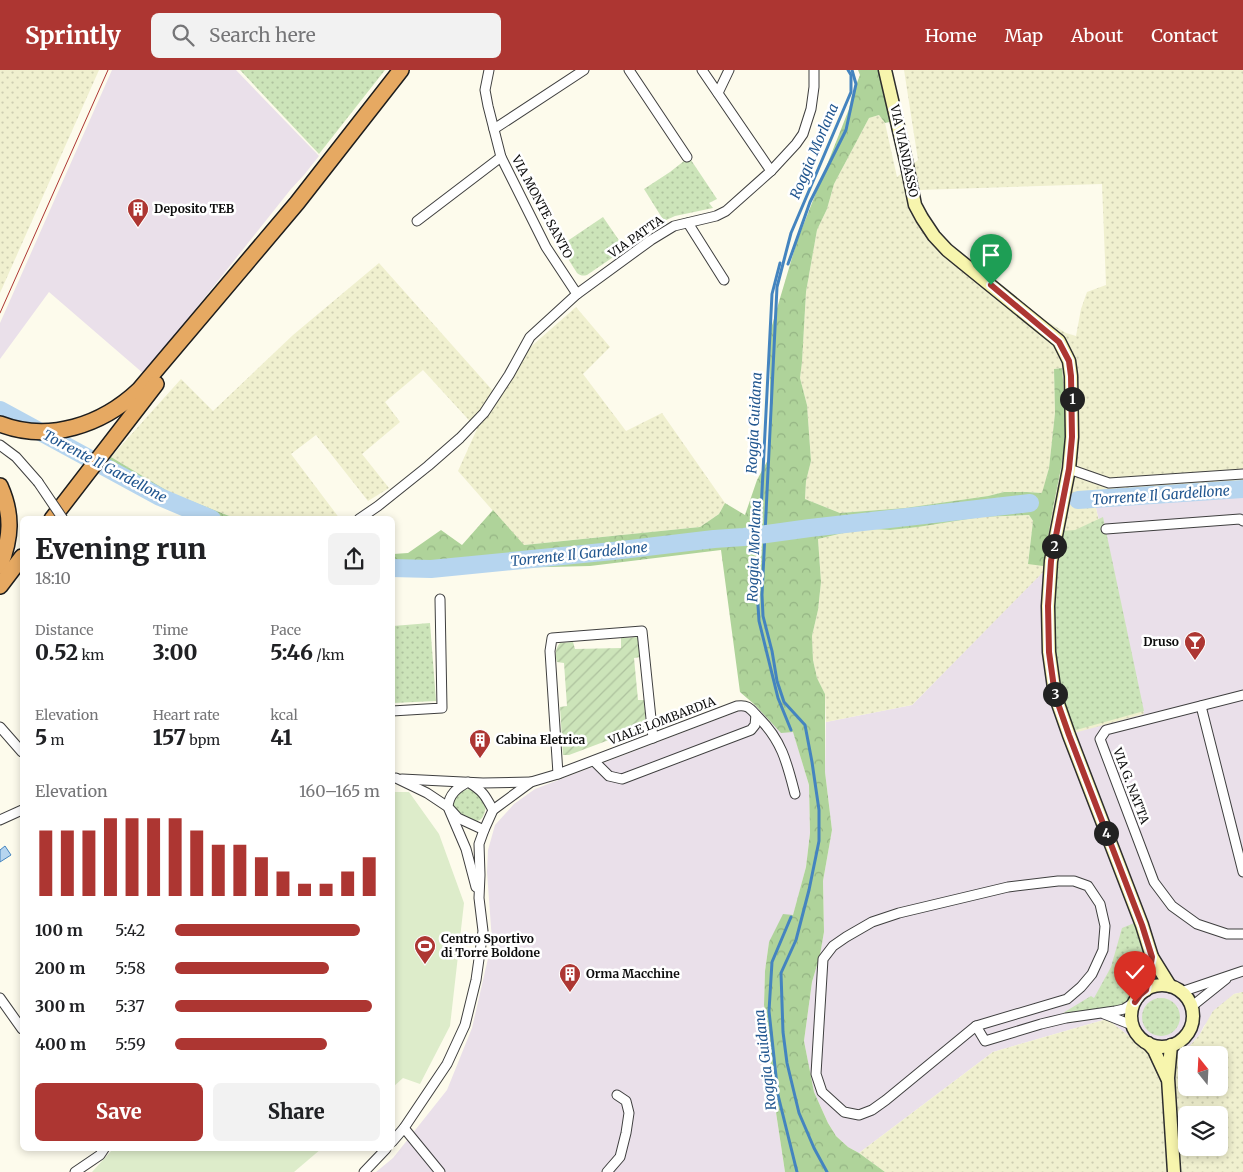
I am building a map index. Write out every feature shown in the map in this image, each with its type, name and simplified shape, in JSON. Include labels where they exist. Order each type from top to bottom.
[{"type":"highway","points":[[54,516],[401,70]]},
{"type":"highway","points":[[0,424],[27,431],[64,430],[90,423],[129,400],[297,204]]},
{"type":"highway","points":[[0,486],[5,496],[9,516],[6,550],[0,566]]},
{"type":"highway","points":[[0,586],[20,560]]},
{"type":"street","name":"VIA MONTE SANTO","points":[[489,70],[485,90],[501,157],[546,247],[577,294]]},
{"type":"street","points":[[494,129],[584,70]]},
{"type":"street","points":[[629,70],[687,157]]},
{"type":"street","points":[[702,70],[771,171]]},
{"type":"street","points":[[718,93],[729,70]]},
{"type":"street","name":"VIA PATTA","points":[[363,516],[385,501],[460,438],[484,413],[509,375],[530,337],[577,294],[651,240],[674,226],[716,216],[726,211],[771,171],[803,134],[811,109],[814,70]]},
{"type":"street","name":"VIA VIANDASSO","points":[[885,70],[915,204],[922,218],[934,236],[947,250],[1059,342],[1069,361],[1072,437],[1069,469],[1051,561],[1048,606],[1049,652],[1055,695],[1142,925],[1152,957],[1175,989]]},
{"type":"street","points":[[417,221],[501,157]]},
{"type":"street","points":[[688,223],[724,280]]},
{"type":"street","points":[[0,444],[38,482],[61,516]]},
{"type":"street","points":[[1069,469],[1109,483],[1243,474]]},
{"type":"street","points":[[1106,529],[1240,519],[1243,521]]},
{"type":"street","points":[[395,711],[442,708],[440,599]]},
{"type":"street","points":[[558,774],[550,651],[552,638],[642,631],[653,738]]},
{"type":"street","name":"VIA G. NATTA","points":[[1243,695],[1106,730],[1100,739],[1154,882],[1172,906],[1197,924],[1227,934],[1243,934]]},
{"type":"street","name":"VIALE LOMBARDIA","points":[[395,1138],[447,1064],[465,1025],[476,980],[483,931],[479,898],[479,844],[493,810],[531,782],[594,761],[742,705],[748,707],[775,737],[786,758],[795,794]]},
{"type":"street","points":[[1201,706],[1243,872]]},
{"type":"street","points":[[594,761],[609,776],[622,778],[638,774],[752,730],[755,725],[756,715]]},
{"type":"street","points":[[0,727],[20,750]]},
{"type":"street","points":[[395,778],[468,782],[531,782]]},
{"type":"street","points":[[395,778],[427,792],[448,807],[458,818],[484,830]]},
{"type":"street","points":[[468,782],[453,792],[448,802],[448,807],[466,849],[479,898]]},
{"type":"street","points":[[468,782],[484,793],[493,810]]},
{"type":"street","points":[[0,820],[20,811]]},
{"type":"street","points":[[1074,880],[1088,886],[1100,904],[1105,926],[1103,950],[1092,974],[1067,999],[976,1026],[872,1110],[859,1115],[844,1112],[822,1092],[816,1074],[823,959],[833,946],[872,922],[899,913],[999,890],[1058,881],[1074,880]]},
{"type":"street","name":"VIA VIANDASSO","points":[[1146,990],[1152,957]]},
{"type":"street","points":[[1175,989],[1243,971]]},
{"type":"street","points":[[1191,1007],[1232,974]]},
{"type":"street","points":[[1162,985],[1175,989],[1187,998],[1191,1007],[1191,1026],[1187,1034],[1180,1041],[1163,1047],[1155,1046],[1141,1039],[1132,1025],[1132,1009],[1135,1002],[1140,995],[1154,986],[1162,985]]},
{"type":"street","points":[[0,998],[20,1026]]},
{"type":"street","points":[[976,1026],[985,1041],[1066,1018],[1116,1012],[1135,1002]]},
{"type":"street","points":[[1102,1013],[1132,1025]]},
{"type":"street","points":[[1148,1043],[1154,1050],[1168,1078]]},
{"type":"street","points":[[1171,1045],[1168,1078],[1174,1172]]},
{"type":"street","points":[[608,1172],[620,1156],[629,1113],[626,1101],[617,1095]]},
{"type":"street","points":[[404,1128],[440,1172]]},
{"type":"street","points":[[75,1172],[100,1155],[103,1151]]},
{"type":"street","points":[[364,1172],[384,1151]]},
{"type":"shaded area","name":"Deposito TEB","points":[[112,70],[236,70],[319,156],[144,374],[49,292],[0,359],[0,323]]},
{"type":"shaded area","points":[[1243,489],[1243,992],[1234,994],[1204,1026],[1190,1046],[1178,1046],[1178,1055],[1150,1052],[1107,1019],[993,1052],[859,1153],[848,1147],[836,1136],[828,1123],[814,1092],[804,1041],[812,982],[824,932],[823,881],[832,830],[825,772],[826,722],[912,705],[1056,558],[1144,713],[1095,504]]},
{"type":"shaded area","points":[[755,705],[793,731],[809,785],[810,833],[806,867],[793,916],[769,942],[765,971],[764,1005],[772,1086],[785,1172],[376,1172],[393,1158],[447,1090],[472,1028],[492,941],[487,872],[488,850],[495,825],[514,804],[535,789]]},
{"type":"green space","points":[[0,70],[99,70],[0,293]]},
{"type":"green space","points":[[240,70],[385,70],[319,154]]},
{"type":"green space","points":[[858,70],[891,70],[894,121],[885,123],[879,115],[869,118],[834,184],[827,209],[817,230],[806,292],[800,378],[807,405],[811,461],[806,481],[805,499],[840,513],[905,508],[1004,492],[1042,493],[1049,468],[1055,413],[1054,369],[1062,368],[1066,438],[1043,566],[1028,564],[1033,521],[1029,515],[981,517],[890,530],[871,529],[818,539],[821,582],[818,610],[812,636],[813,660],[817,678],[825,694],[825,772],[832,830],[823,881],[824,932],[812,982],[804,1041],[814,1092],[836,1136],[848,1147],[885,1172],[785,1172],[772,1086],[764,1005],[765,971],[769,942],[783,914],[793,915],[806,867],[810,833],[809,785],[793,732],[781,733],[740,692],[721,550],[590,566],[395,571],[395,554],[408,553],[441,530],[462,545],[493,510],[524,545],[700,527],[719,514],[725,503],[745,515],[757,480],[770,456],[770,332],[797,241],[849,109],[860,75]]},
{"type":"green space","points":[[904,70],[1243,70],[1243,489],[1095,504],[1144,714],[1074,733],[1056,559],[912,705],[826,722],[825,694],[817,678],[813,660],[812,636],[818,610],[821,582],[818,539],[871,529],[890,530],[981,517],[1029,515],[1033,521],[1028,563],[1053,508],[1066,438],[1062,368],[1054,369],[1055,413],[1049,468],[1043,493],[1004,492],[905,508],[840,513],[805,499],[806,481],[811,461],[807,405],[800,378],[806,292],[817,230],[827,209],[834,184],[869,118],[879,115],[885,123],[897,177],[918,160]],"holes":[[[1102,184],[1106,285],[1087,292],[1081,309],[1076,336],[1066,333],[968,264],[926,219],[921,205],[919,190]]]},
{"type":"green space","points":[[689,157],[717,199],[709,203],[713,208],[675,216],[664,221],[644,189]]},
{"type":"green space","points":[[603,217],[625,249],[583,276],[577,273],[560,246]]},
{"type":"green space","points":[[379,263],[493,391],[526,351],[576,307],[610,347],[583,374],[626,431],[662,413],[725,503],[719,514],[700,527],[523,545],[458,471],[477,429],[423,370],[385,402],[400,422],[362,454],[389,488],[368,501],[316,435],[291,454],[338,516],[229,516],[171,493],[111,457],[181,379],[213,411],[293,335]]},
{"type":"green space","points":[[111,457],[171,493],[229,516],[191,516],[101,472]]},
{"type":"green space","points":[[1103,517],[1144,711],[1069,732],[1054,665],[1053,599],[1061,531],[1075,530]]},
{"type":"green space","points":[[430,623],[436,701],[395,703],[395,626]]},
{"type":"green space","points":[[639,637],[641,657],[634,658],[638,700],[644,700],[646,726],[569,755],[563,755],[560,707],[567,706],[564,663],[557,662],[556,656],[558,645],[560,643],[573,642],[575,649],[621,648],[621,638]]},
{"type":"green space","points":[[469,789],[479,795],[486,806],[481,819],[477,821],[467,818],[452,806],[458,794]]},
{"type":"green space","name":"Centro Sportivo di Torre Boldone","points":[[395,792],[409,792],[439,834],[464,903],[450,1026],[420,1084],[403,1078],[395,1085]]},
{"type":"green space","points":[[1137,922],[1146,958],[1141,990],[1130,1004],[1063,1013],[1091,996],[1094,998],[1111,967],[1122,928]]},
{"type":"green space","points":[[1243,992],[1243,1172],[885,1172],[859,1153],[993,1052],[1107,1019],[1150,1052],[1178,1055],[1178,1096],[1228,1096],[1228,1046],[1190,1046],[1200,1034],[1213,1011],[1234,994]]},
{"type":"green space","points":[[1161,998],[1168,999],[1174,1004],[1179,1010],[1179,1024],[1174,1030],[1168,1035],[1161,1036],[1154,1035],[1148,1030],[1143,1024],[1142,1017],[1143,1010],[1148,1004],[1154,999]]},
{"type":"green space","points":[[111,1151],[319,1151],[294,1172],[92,1172]]},
{"type":"water","points":[[5,846],[11,855],[0,862],[0,850]]},
{"type":"waterway","name":"Roggia Morlana","points":[[827,1172],[799,1113],[787,1063],[783,1032],[781,973],[796,940],[809,890],[819,841],[819,810],[805,725],[784,702],[777,681],[763,616],[762,595],[777,287],[791,233],[851,92],[851,75],[848,70]]},
{"type":"waterway","name":"Roggia Guidana","points":[[788,264],[810,202],[846,130],[856,84],[852,70]]},
{"type":"waterway","name":"Roggia Guidana","points":[[780,263],[772,294],[757,590],[759,621],[778,698],[791,730]]},
{"type":"waterway","name":"Torrente Il Gardellone","points":[[0,410],[160,497],[205,516]]},
{"type":"waterway","name":"Torrente Il Gardellone","points":[[1078,500],[1243,489]]},
{"type":"waterway","name":"Torrente Il Gardellone","points":[[395,568],[431,569],[613,551],[1030,503]]},
{"type":"waterway","name":"Roggia Guidana","points":[[791,917],[772,962],[769,1011],[778,1095],[797,1172]]},
{"type":"tram line","points":[[0,313],[108,70]]},
{"type":"place","name":"Deposito TEB","points":[[138,228]]},
{"type":"place","name":"Druso","points":[[1195,661]]},
{"type":"place","name":"Cabina Eletrica","points":[[480,759]]},
{"type":"place","name":"Centro Sportivo di Torre Boldone","points":[[425,965]]},
{"type":"place","name":"Orma Macchine","points":[[570,993]]},
{"type":"route","points":[[991,285],[1059,342],[1069,361],[1072,437],[1069,469],[1051,561],[1048,606],[1049,652],[1055,695],[1142,925],[1152,957],[1146,990],[1135,1002]]}]
